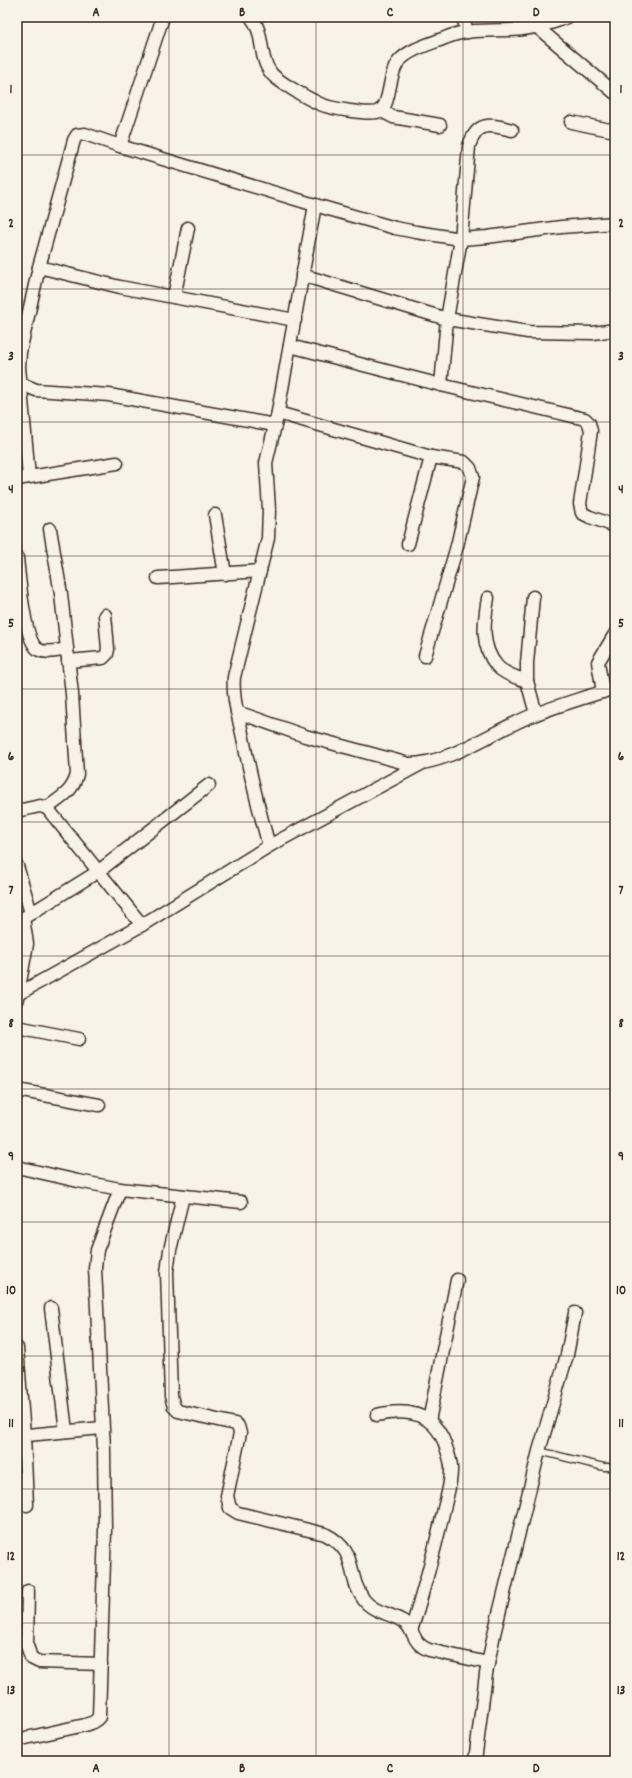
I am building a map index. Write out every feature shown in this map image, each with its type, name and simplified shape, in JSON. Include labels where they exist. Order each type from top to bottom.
[{"type":"street","points":[[120,146],[163,17]]},
{"type":"street","points":[[251,17],[258,32],[265,64],[272,75],[324,105],[373,112],[380,110],[385,104],[392,71],[399,61],[409,54],[446,37],[467,32],[537,27],[567,17]]},
{"type":"street","points":[[462,17],[467,32]]},
{"type":"street","points":[[537,27],[615,93]]},
{"type":"street","points":[[380,110],[393,117],[440,125]]},
{"type":"street","points":[[571,122],[615,131]]},
{"type":"street","points":[[441,385],[447,319],[461,239],[469,146],[472,136],[477,129],[485,125],[496,125],[512,130]]},
{"type":"street","points":[[117,463],[23,478],[19,383],[20,352],[39,267],[74,140],[77,135],[85,134],[120,146],[395,228],[461,239],[561,227],[615,223]]},
{"type":"street","points":[[269,846],[251,778],[233,690],[234,678],[268,538],[269,509],[266,463],[278,413],[315,205]]},
{"type":"street","points":[[174,297],[188,228]]},
{"type":"street","points":[[39,267],[120,287],[295,320]]},
{"type":"street","points":[[302,275],[447,319],[528,332],[593,333],[615,330]]},
{"type":"street","points":[[290,346],[441,385],[584,419],[589,424],[591,431],[580,504],[582,513],[615,526]]},
{"type":"street","points":[[19,383],[36,390],[109,395],[275,425]]},
{"type":"street","points":[[278,413],[431,456],[464,462],[470,468],[473,477],[457,546],[425,656]]},
{"type":"street","points":[[408,544],[431,456]]},
{"type":"street","points":[[215,514],[225,574]]},
{"type":"street","points":[[47,808],[69,791],[74,784],[77,774],[72,694],[61,594],[50,529]]},
{"type":"street","points":[[17,558],[28,633],[34,646],[45,652],[67,649]]},
{"type":"street","points":[[158,578],[260,571]]},
{"type":"street","points":[[534,597],[527,663],[527,681],[536,714]]},
{"type":"street","points":[[488,598],[483,622],[484,635],[490,655],[497,667],[506,673],[527,681]]},
{"type":"street","points":[[68,661],[103,658],[107,654],[108,649],[105,615]]},
{"type":"street","points":[[602,692],[598,662],[615,634]]},
{"type":"street","points":[[18,996],[142,925],[269,846],[421,764],[450,754],[536,714],[615,688]]},
{"type":"street","points":[[237,712],[305,736],[409,764],[421,764]]},
{"type":"street","points":[[24,918],[99,871],[209,785]]},
{"type":"street","points":[[17,812],[40,806],[47,808],[142,925]]},
{"type":"street","points":[[17,866],[27,944],[18,996]]},
{"type":"street","points":[[17,1027],[79,1039]]},
{"type":"street","points":[[17,1090],[99,1105]]},
{"type":"street","points":[[17,1167],[78,1181],[120,1188],[241,1202]]},
{"type":"street","points":[[17,1740],[94,1722],[99,1717],[105,1530],[95,1268],[97,1250],[120,1188]]},
{"type":"street","points":[[183,1196],[166,1272],[171,1396],[174,1407],[183,1413],[235,1424],[238,1426],[240,1433],[227,1496],[230,1508],[238,1513],[325,1534],[336,1540],[344,1548],[358,1590],[365,1601],[375,1610],[403,1621],[421,1647],[488,1663]]},
{"type":"street","points":[[429,1421],[457,1280]]},
{"type":"street","points":[[51,1308],[66,1431]]},
{"type":"street","points":[[475,1761],[488,1663],[494,1634],[539,1451],[567,1355],[575,1313]]},
{"type":"street","points":[[17,1348],[21,1436],[27,1505]]},
{"type":"street","points":[[377,1415],[404,1412],[418,1414],[429,1421],[438,1431],[445,1444],[452,1469],[439,1532],[411,1631]]},
{"type":"street","points":[[21,1436],[102,1428]]},
{"type":"street","points":[[28,1591],[22,1631],[28,1652],[34,1661],[101,1664]]},
{"type":"lane","points":[[539,1451],[604,1467],[615,1467]]}]
